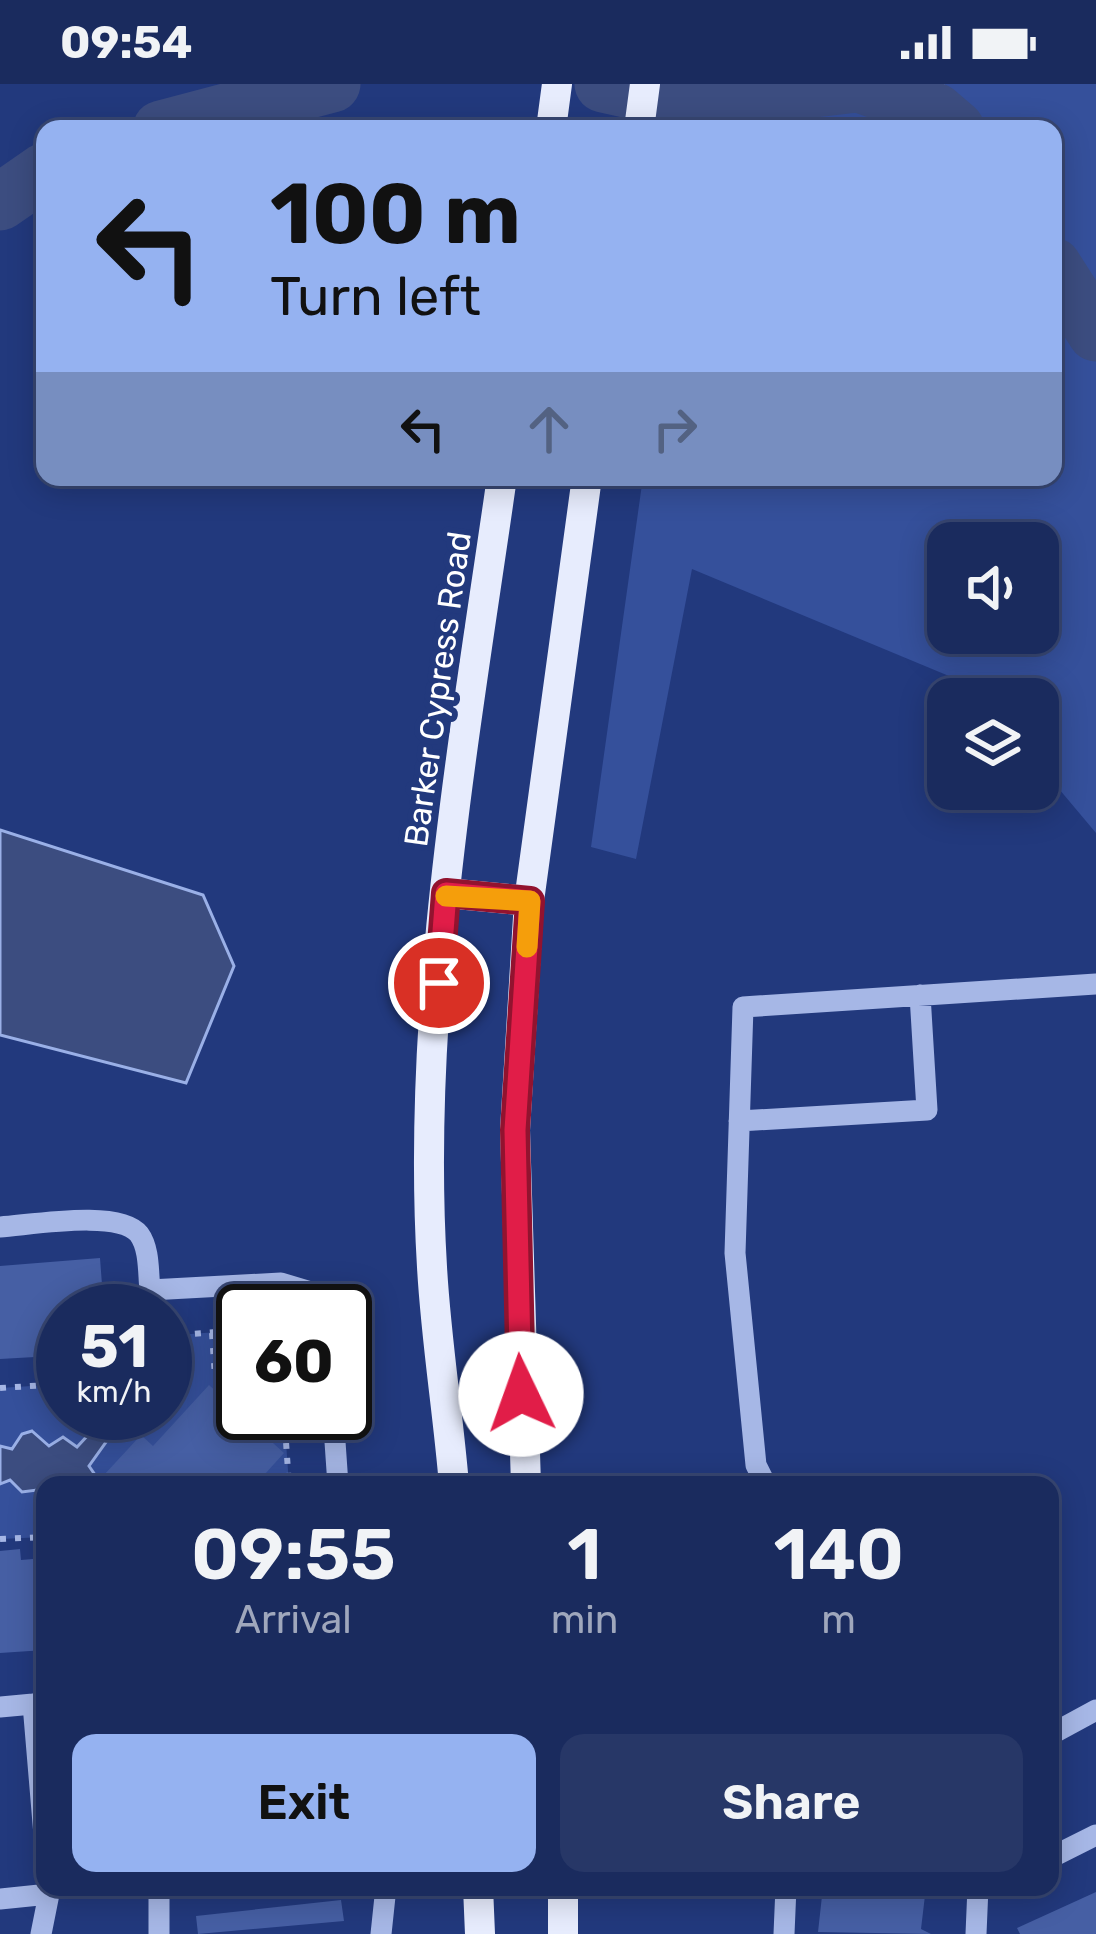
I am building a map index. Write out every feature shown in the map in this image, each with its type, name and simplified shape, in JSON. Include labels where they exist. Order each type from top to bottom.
[{"type":"main road","points":[[552,120],[557,84]]},
{"type":"main road","points":[[640,120],[645,84]]},
{"type":"main road","name":"Barker Cypress Road","points":[[453,1476],[431,1265],[433,1072],[446,893],[500,486]]},
{"type":"main road","points":[[526,1476],[515,1130],[530,901],[586,486]]},
{"type":"main road","points":[[446,893],[530,901]]},
{"type":"main road","points":[[478,1896],[480,1934]]},
{"type":"main road","points":[[563,1896],[563,1934]]},
{"type":"street","points":[[761,1476],[756,1466],[735,1253],[742,1007],[1096,984]]},
{"type":"street","points":[[739,1121],[927,1110],[920,995]]},
{"type":"street","points":[[0,1227],[117,1221],[139,1233],[145,1245],[149,1290],[216,1286]]},
{"type":"street","points":[[335,1440],[337,1476]]},
{"type":"street","points":[[0,1707],[36,1703]]},
{"type":"street","points":[[1059,1731],[1096,1710]]},
{"type":"street","points":[[1059,1853],[1096,1834]]},
{"type":"street","points":[[0,1899],[36,1893]]},
{"type":"street","points":[[41,1934],[48,1896]]},
{"type":"street","points":[[158,1896],[158,1934]]},
{"type":"street","points":[[381,1934],[385,1896]]},
{"type":"street","points":[[784,1934],[786,1896]]},
{"type":"street","points":[[976,1934],[978,1896]]},
{"type":"path","points":[[212,1333],[216,1377]]},
{"type":"path","points":[[192,1334],[216,1333]]},
{"type":"path","points":[[0,1388],[36,1386]]},
{"type":"path","points":[[286,1440],[288,1476]]},
{"type":"path","points":[[0,1539],[36,1537]]},
{"type":"shaded area","points":[[698,84],[1096,84],[1096,833],[1059,789],[1059,678],[954,678],[692,569],[636,859],[591,847],[642,486],[1062,486],[1062,120],[692,120]]},
{"type":"shaded area","points":[[0,830],[203,895],[234,966],[186,1083],[0,1035]]},
{"type":"shaded area","points":[[216,1332],[216,1440],[286,1440],[288,1476],[36,1476],[36,1537],[0,1539],[0,1388],[36,1386],[36,1440],[192,1440],[192,1334]]},
{"type":"shaded area","points":[[32,1431],[36,1440],[49,1446],[58,1440],[77,1447],[84,1440],[106,1442],[89,1466],[96,1476],[36,1476],[36,1490],[22,1492],[10,1480],[0,1484],[0,1446],[12,1449],[22,1434]]},
{"type":"building","points":[[100,1258],[102,1284],[36,1284],[36,1368],[35,1357],[0,1359],[0,1266]]},
{"type":"building","points":[[209,1385],[216,1391],[216,1440],[270,1440],[284,1453],[263,1476],[103,1476],[136,1440],[153,1446],[159,1440],[192,1440],[192,1404]]},
{"type":"building","points":[[20,1549],[21,1560],[36,1559],[36,1651],[0,1653],[0,1551]]},
{"type":"building","points":[[1096,1892],[1096,1934],[1020,1934],[1017,1928]]},
{"type":"building","points":[[822,1896],[925,1896],[921,1929],[931,1934],[818,1932]]},
{"type":"building","points":[[341,1900],[344,1921],[198,1934],[196,1916]]},
{"type":"waterway","points":[[195,120],[332,84]]},
{"type":"waterway","points":[[603,84],[733,113],[814,89],[857,84]]},
{"type":"waterway","points":[[859,84],[935,111],[946,120]]},
{"type":"waterway","points":[[935,111],[940,84]]},
{"type":"waterway","points":[[0,202],[36,177]]},
{"type":"waterway","points":[[1062,280],[1096,333]]},
{"type":"slow traffic","points":[[446,896],[530,901],[527,947]]},
{"type":"route","points":[[439,983],[446,893],[530,901],[515,1130],[521,1394]]}]
